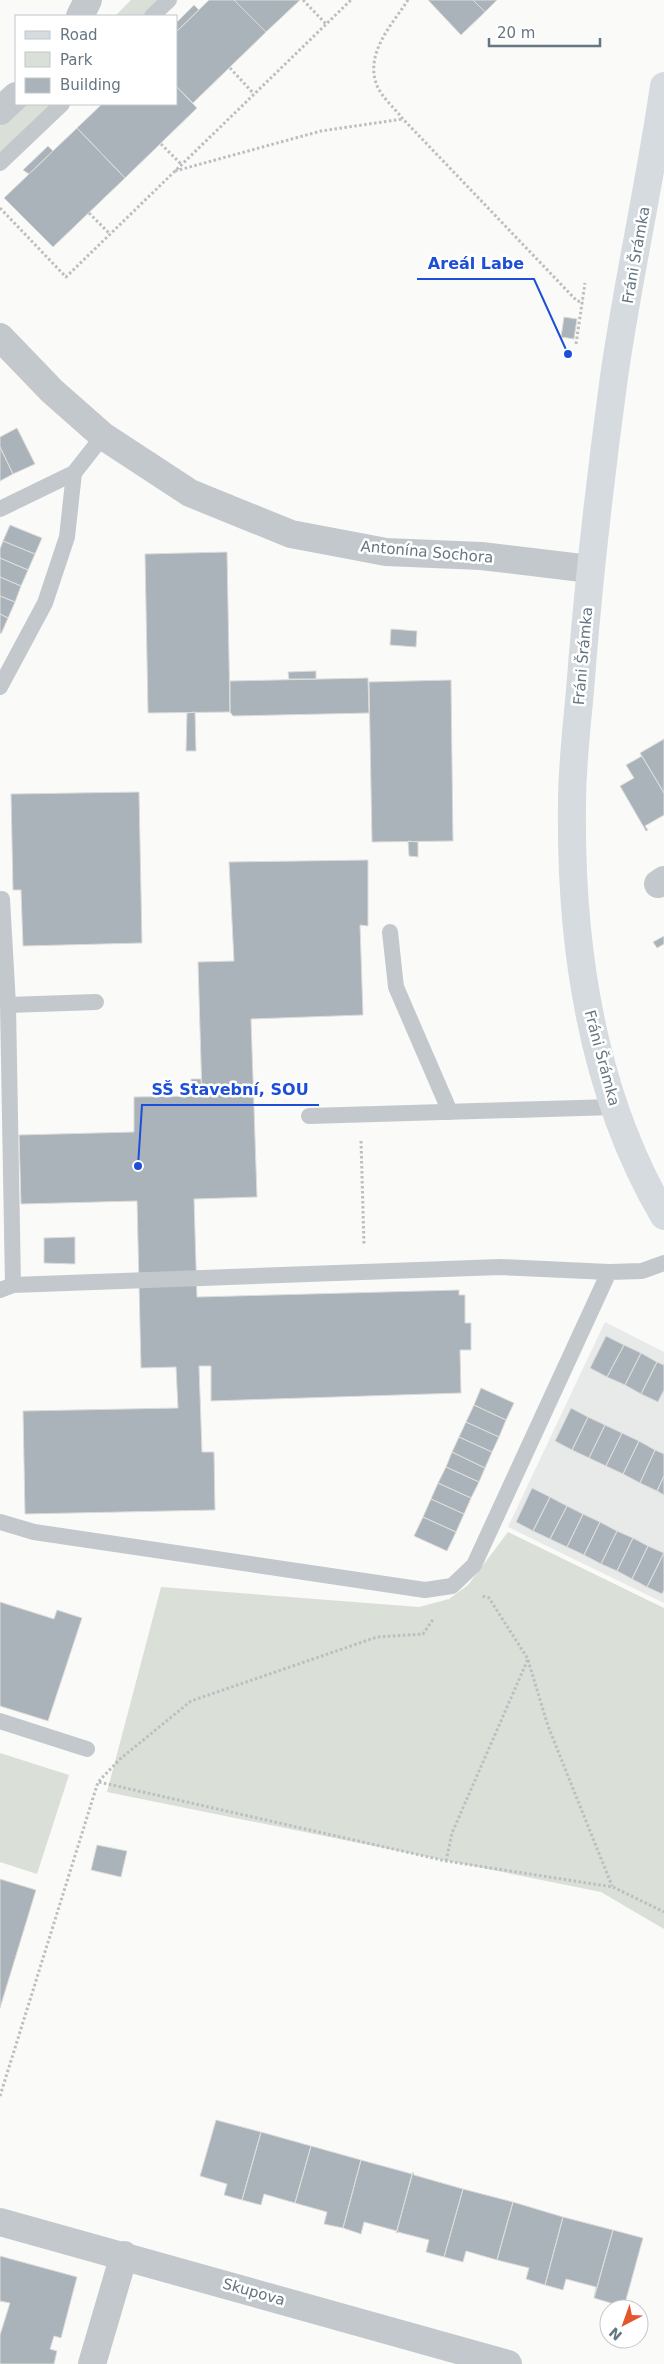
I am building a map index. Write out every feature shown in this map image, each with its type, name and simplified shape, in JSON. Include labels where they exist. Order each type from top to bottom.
[{"type":"street","points":[[80,15],[88,0]]},
{"type":"street","name":"Fráni Šrámka","points":[[664,86],[614,377],[590,569],[572,801],[573,875],[578,951],[592,1029],[614,1107],[629,1147],[664,1216]]},
{"type":"street","points":[[0,111],[15,97]]},
{"type":"street","name":"Antonína Sochora","points":[[0,338],[52,391],[102,436],[190,493],[291,534],[386,552],[481,556],[590,569]]},
{"type":"street","name":"Skupova","points":[[0,2222],[124,2255],[508,2364]]},
{"type":"street","points":[[92,2364],[124,2255]]},
{"type":"lane","points":[[153,15],[169,0]]},
{"type":"lane","points":[[0,163],[61,105]]},
{"type":"lane","points":[[0,509],[74,473],[102,436]]},
{"type":"lane","points":[[0,688],[48,594],[67,537],[74,473]]},
{"type":"lane","points":[[2,899],[8,1005],[6,1288],[500,1267],[609,1272],[642,1271],[664,1263]]},
{"type":"lane","points":[[390,932],[396,987],[450,1112]]},
{"type":"lane","points":[[8,1005],[96,1002]]},
{"type":"lane","points":[[309,1116],[614,1107]]},
{"type":"lane","points":[[0,1522],[34,1532],[425,1590],[452,1586],[474,1565],[609,1272]]},
{"type":"lane","points":[[0,1721],[87,1749]]},
{"type":"path","points":[[303,0],[326,24]]},
{"type":"path","points":[[0,208],[66,277],[351,0]]},
{"type":"path","points":[[408,0],[379,43],[373,60],[378,88],[403,119],[577,302],[583,302]]},
{"type":"path","points":[[230,68],[254,94]]},
{"type":"path","points":[[174,172],[321,131],[403,119]]},
{"type":"path","points":[[161,144],[182,164]]},
{"type":"path","points":[[89,213],[110,234]]},
{"type":"path","points":[[576,344],[585,283]]},
{"type":"path","points":[[361,1115],[364,1273]]},
{"type":"path","points":[[463,1577],[473,1591],[489,1598],[528,1659],[548,1726],[613,1887]]},
{"type":"path","points":[[0,2096],[98,1782],[120,1760],[191,1701],[377,1637],[423,1634],[437,1613]]},
{"type":"path","points":[[446,1861],[452,1833],[528,1659]]},
{"type":"path","points":[[98,1782],[446,1861],[613,1887],[664,1912]]},
{"type":"shaded area","points":[[605,1322],[664,1352],[664,1603],[508,1527]]},
{"type":"green space","points":[[131,0],[159,0],[143,15],[116,15]]},
{"type":"green space","points":[[23,105],[51,105],[0,154],[0,126]]},
{"type":"green space","points":[[508,1532],[664,1608],[664,1929],[601,1892],[107,1792],[161,1587],[419,1607],[449,1599],[468,1585]]},
{"type":"green space","points":[[0,1753],[69,1775],[37,1874],[0,1862]]},
{"type":"building","points":[[209,0],[234,0],[266,32],[193,103],[178,88],[178,30]]},
{"type":"building","points":[[234,0],[300,0],[266,32]]},
{"type":"building","points":[[428,0],[473,0],[485,12],[461,35]]},
{"type":"building","points":[[473,0],[497,0],[485,12]]},
{"type":"building","points":[[194,5],[199,10],[178,30],[178,21]]},
{"type":"building","points":[[178,88],[197,108],[125,178],[77,128],[101,105],[178,105]]},
{"type":"building","points":[[77,128],[125,178],[53,247],[4,198]]},
{"type":"building","points":[[48,146],[53,151],[29,174],[23,170]]},
{"type":"building","points":[[564,317],[577,319],[574,339],[561,337]]},
{"type":"building","points":[[17,428],[35,464],[13,474],[0,447],[0,437]]},
{"type":"building","points":[[0,447],[13,474],[0,481]]},
{"type":"building","points":[[10,525],[42,538],[35,554],[3,541]]},
{"type":"building","points":[[3,541],[35,554],[28,570],[0,558],[0,549]]},
{"type":"building","points":[[227,552],[230,712],[148,713],[145,554]]},
{"type":"building","points":[[0,558],[28,570],[21,586],[0,577]]},
{"type":"building","points":[[0,577],[21,586],[15,602],[0,596]]},
{"type":"building","points":[[0,596],[15,602],[8,618],[0,614]]},
{"type":"building","points":[[0,614],[8,618],[1,634],[0,633]]},
{"type":"building","points":[[391,629],[417,631],[416,647],[390,645]]},
{"type":"building","points":[[316,671],[316,679],[289,679],[288,672]]},
{"type":"building","points":[[368,678],[369,713],[233,716],[230,712],[230,681]]},
{"type":"building","points":[[451,680],[453,841],[372,842],[369,682]]},
{"type":"building","points":[[195,712],[196,751],[186,751],[187,713]]},
{"type":"building","points":[[664,739],[664,793],[640,753]]},
{"type":"building","points":[[642,756],[664,793],[664,815],[645,826],[648,830],[646,831],[620,786],[634,778],[626,765]]},
{"type":"building","points":[[139,792],[142,943],[23,946],[21,890],[13,890],[11,794]]},
{"type":"building","points":[[408,841],[418,842],[418,857],[409,856]]},
{"type":"building","points":[[368,860],[368,926],[360,925],[363,1015],[251,1019],[257,1197],[194,1199],[197,1297],[459,1290],[459,1295],[465,1295],[465,1323],[471,1323],[471,1350],[460,1350],[461,1393],[211,1401],[211,1366],[199,1366],[202,1452],[214,1452],[215,1510],[25,1514],[23,1411],[178,1408],[176,1367],[141,1368],[137,1201],[21,1204],[19,1135],[134,1132],[134,1097],[202,1096],[198,962],[234,961],[229,862]]},
{"type":"building","points":[[664,936],[664,944],[657,948],[653,942]]},
{"type":"building","points":[[191,1079],[201,1079],[202,1096],[191,1096]]},
{"type":"building","points":[[75,1237],[75,1264],[44,1263],[44,1238]]},
{"type":"building","points":[[606,1336],[624,1345],[607,1377],[590,1368]]},
{"type":"building","points":[[624,1345],[641,1353],[625,1385],[607,1377]]},
{"type":"building","points":[[641,1353],[657,1362],[641,1394],[625,1385]]},
{"type":"building","points":[[657,1362],[664,1365],[664,1390],[658,1402],[641,1394]]},
{"type":"building","points":[[481,1388],[514,1403],[506,1420],[474,1405]]},
{"type":"building","points":[[474,1405],[506,1420],[499,1437],[466,1422]]},
{"type":"building","points":[[571,1408],[588,1417],[572,1450],[555,1441]]},
{"type":"building","points":[[588,1417],[605,1425],[589,1458],[572,1450]]},
{"type":"building","points":[[466,1422],[499,1437],[492,1452],[459,1437]]},
{"type":"building","points":[[605,1425],[622,1433],[606,1466],[589,1458]]},
{"type":"building","points":[[622,1433],[639,1441],[623,1474],[606,1466]]},
{"type":"building","points":[[459,1437],[492,1452],[485,1468],[452,1452]]},
{"type":"building","points":[[639,1441],[655,1450],[640,1483],[623,1474]]},
{"type":"building","points":[[655,1450],[664,1454],[664,1476],[657,1491],[640,1483]]},
{"type":"building","points":[[452,1452],[485,1468],[479,1482],[446,1467]]},
{"type":"building","points":[[446,1467],[479,1482],[471,1498],[438,1483]]},
{"type":"building","points":[[664,1476],[664,1495],[657,1491]]},
{"type":"building","points":[[438,1483],[471,1498],[464,1514],[431,1499]]},
{"type":"building","points":[[532,1488],[550,1497],[533,1531],[516,1522]]},
{"type":"building","points":[[550,1497],[567,1506],[550,1539],[533,1531]]},
{"type":"building","points":[[431,1499],[464,1514],[456,1532],[423,1517]]},
{"type":"building","points":[[567,1506],[583,1514],[567,1547],[550,1539]]},
{"type":"building","points":[[583,1514],[600,1522],[584,1555],[567,1547]]},
{"type":"building","points":[[423,1517],[456,1532],[447,1551],[414,1536]]},
{"type":"building","points":[[600,1522],[617,1531],[601,1564],[584,1555]]},
{"type":"building","points":[[617,1531],[633,1538],[617,1571],[601,1564]]},
{"type":"building","points":[[633,1538],[648,1546],[632,1579],[617,1571]]},
{"type":"building","points":[[648,1546],[664,1553],[647,1587],[632,1579]]},
{"type":"building","points":[[664,1553],[664,1590],[662,1594],[647,1587]]},
{"type":"building","points":[[0,1602],[54,1619],[57,1610],[82,1618],[48,1721],[0,1706]]},
{"type":"building","points":[[97,1845],[127,1851],[121,1877],[91,1870]]},
{"type":"building","points":[[0,1879],[36,1890],[0,2008]]},
{"type":"building","points":[[216,2120],[261,2132],[242,2200],[224,2195],[227,2184],[200,2176]]},
{"type":"building","points":[[261,2132],[311,2146],[295,2203],[264,2194],[261,2205],[242,2200]]},
{"type":"building","points":[[311,2146],[361,2160],[343,2228],[324,2224],[327,2212],[295,2203]]},
{"type":"building","points":[[361,2160],[412,2174],[397,2231],[364,2222],[361,2234],[343,2228]]},
{"type":"building","points":[[413,2172],[414,2175],[463,2189],[444,2257],[426,2252],[429,2240],[396,2233]]},
{"type":"building","points":[[463,2189],[513,2202],[497,2260],[466,2251],[463,2262],[444,2257]]},
{"type":"building","points":[[513,2202],[563,2217],[545,2285],[526,2279],[529,2268],[497,2260]]},
{"type":"building","points":[[563,2217],[613,2230],[594,2298],[596,2287],[566,2279],[563,2290],[545,2285]]},
{"type":"building","points":[[613,2230],[643,2238],[626,2299],[594,2298]]},
{"type":"building","points":[[0,2256],[77,2277],[61,2338],[54,2336],[50,2349],[57,2351],[54,2364],[0,2364],[0,2335],[10,2303],[0,2301]]},
{"type":"place","name":"Areál Labe","points":[[568,354]]},
{"type":"place","name":"SŠ Stavební, SOU","points":[[138,1166]]}]
